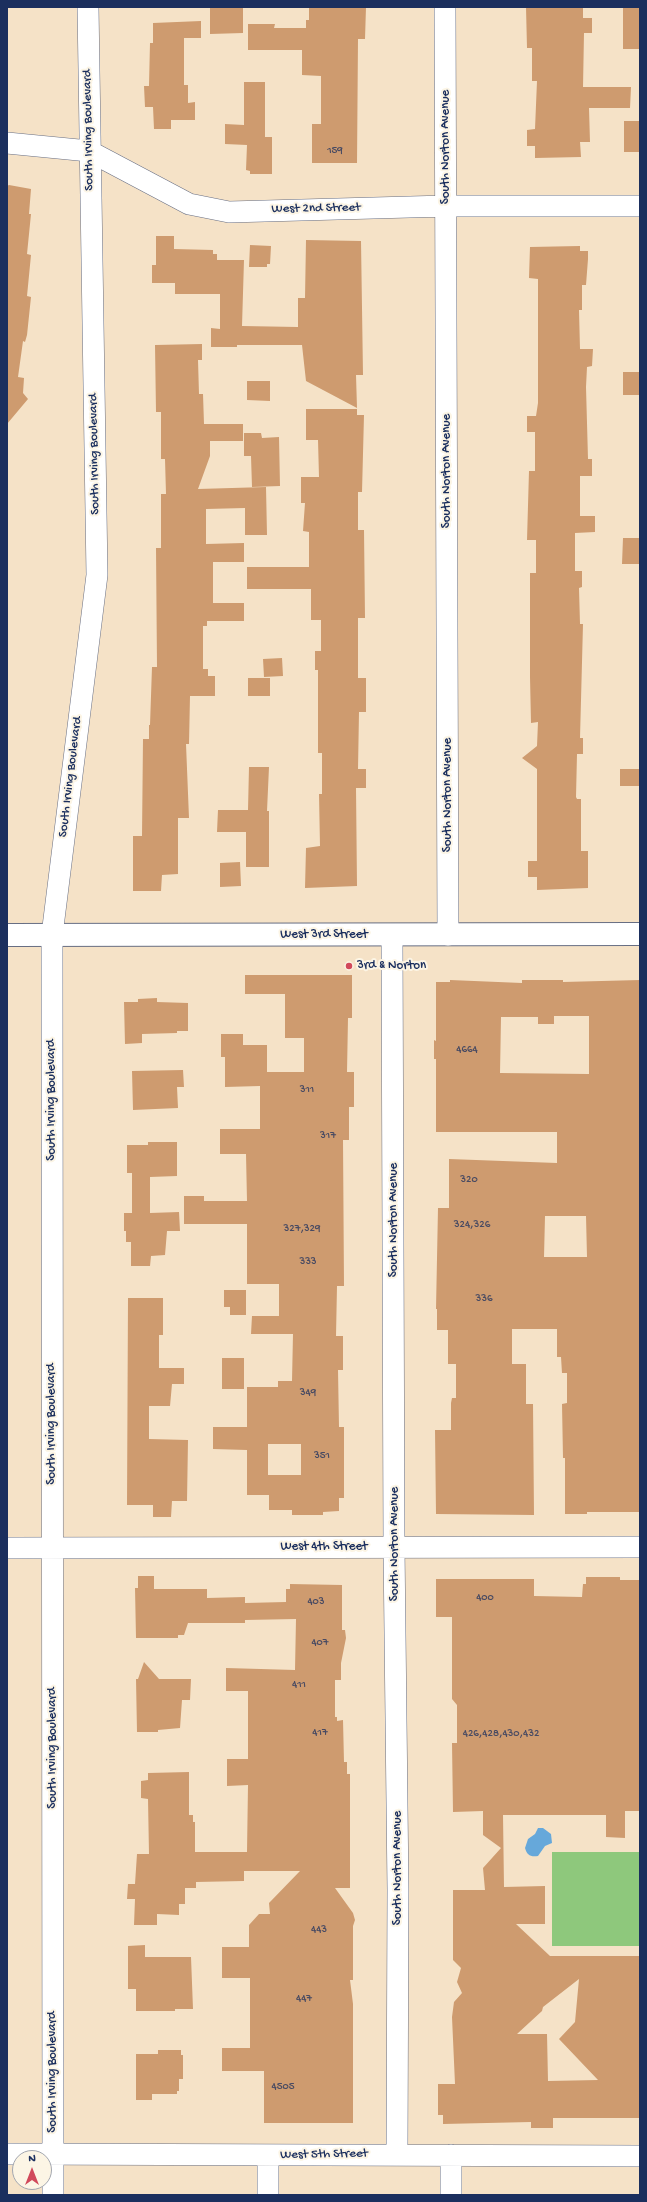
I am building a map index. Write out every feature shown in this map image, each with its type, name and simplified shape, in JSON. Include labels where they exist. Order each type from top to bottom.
[{"type":"main road","name":"West 3rd Street","points":[[7,935],[640,934]]},
{"type":"street","name":"South Irving Boulevard","points":[[52,2150],[52,935],[97,575],[89,151],[88,7]]},
{"type":"street","name":"South Norton Avenue","points":[[445,7],[448,935]]},
{"type":"street","name":"West 2nd Street","points":[[7,143],[89,151],[189,204],[229,212],[446,206],[640,206]]},
{"type":"street","name":"South Norton Avenue","points":[[392,935],[394,1547],[398,1890],[397,2154]]},
{"type":"street","name":"West 4th Street","points":[[7,1548],[640,1547]]},
{"type":"street","name":"South Irving Boulevard","points":[[52,2154],[53,2195]]},
{"type":"street","name":"West 5th Street","points":[[52,2154],[640,2156]]},
{"type":"street","points":[[268,2155],[268,2195]]},
{"type":"street","points":[[451,2155],[451,2195]]},
{"type":"green space","points":[[552,1852],[640,1852],[640,1946],[552,1946]]},
{"type":"water","points":[[538,1828],[543,1828],[551,1834],[552,1843],[545,1846],[538,1856],[531,1856],[525,1848],[528,1839],[535,1834]]},
{"type":"building","points":[[210,7],[243,7],[243,33],[210,34]]},
{"type":"building","points":[[366,7],[365,39],[358,39],[357,163],[312,163],[312,124],[321,124],[321,76],[302,75],[302,50],[248,50],[248,24],[275,24],[274,28],[306,28],[306,20],[309,20],[309,8]]},
{"type":"building","points":[[526,7],[583,7],[583,18],[592,18],[592,33],[584,33],[583,87],[631,87],[630,108],[589,108],[590,142],[580,142],[581,157],[535,158],[535,146],[527,146],[527,130],[535,129],[537,81],[532,81],[532,48],[527,48]]},
{"type":"building","points":[[623,7],[640,7],[640,49],[623,49]]},
{"type":"building","points":[[201,21],[201,38],[184,38],[184,85],[188,85],[188,103],[195,102],[195,120],[171,120],[171,129],[154,129],[153,107],[145,107],[144,86],[149,86],[150,43],[153,43],[153,23]]},
{"type":"building","points":[[244,82],[265,82],[265,137],[272,137],[272,174],[250,174],[250,171],[246,170],[247,145],[225,144],[225,124],[244,125]]},
{"type":"building","points":[[624,121],[640,121],[640,152],[624,152]]},
{"type":"building","points":[[9,185],[31,189],[29,214],[31,214],[27,254],[31,255],[27,296],[31,297],[27,335],[25,342],[23,341],[18,377],[24,378],[23,393],[28,399],[7,424],[7,186]]},
{"type":"building","points":[[156,236],[174,236],[174,249],[213,250],[213,254],[217,254],[217,260],[244,260],[242,326],[298,327],[298,298],[305,298],[306,240],[361,241],[363,375],[356,375],[357,408],[306,381],[302,345],[237,345],[237,347],[211,347],[211,328],[220,329],[220,294],[175,294],[175,283],[152,283],[152,265],[156,265]]},
{"type":"building","points":[[250,245],[271,246],[270,264],[267,264],[267,267],[249,267]]},
{"type":"building","points":[[580,246],[580,251],[588,251],[588,259],[586,285],[582,285],[582,310],[579,310],[580,349],[593,349],[592,366],[587,367],[586,387],[588,459],[592,459],[592,476],[580,476],[580,516],[595,516],[595,532],[575,533],[575,571],[582,571],[582,587],[579,588],[580,624],[583,624],[580,738],[583,738],[583,754],[577,754],[576,797],[577,799],[581,799],[581,851],[588,851],[588,888],[537,890],[537,877],[528,877],[528,861],[537,861],[537,769],[522,758],[537,746],[538,722],[531,723],[530,677],[530,573],[536,573],[536,540],[527,540],[529,471],[535,471],[535,432],[527,432],[527,416],[536,416],[538,403],[538,279],[529,278],[530,247]]},
{"type":"building","points":[[202,344],[202,360],[198,360],[199,394],[203,394],[204,424],[243,424],[243,441],[210,441],[210,456],[198,489],[266,487],[267,535],[245,535],[245,508],[206,509],[206,544],[244,543],[244,562],[213,562],[213,603],[244,603],[244,621],[207,621],[207,626],[203,626],[203,669],[208,669],[208,676],[215,676],[215,696],[190,696],[189,744],[186,744],[189,818],[178,818],[178,874],[162,875],[161,891],[133,891],[133,836],[142,836],[143,739],[149,739],[152,667],[157,667],[156,548],[161,548],[161,494],[166,494],[165,459],[161,459],[161,412],[156,412],[155,345]]},
{"type":"building","points":[[623,372],[640,372],[640,395],[623,395]]},
{"type":"building","points":[[247,381],[270,381],[270,401],[247,400]]},
{"type":"building","points":[[306,409],[357,409],[357,415],[364,415],[362,492],[358,492],[358,530],[364,530],[365,618],[358,618],[358,678],[366,678],[366,712],[359,712],[358,769],[366,769],[366,788],[356,788],[357,886],[305,888],[306,848],[320,846],[319,794],[322,794],[322,753],[318,753],[318,670],[315,670],[315,651],[321,651],[321,620],[311,620],[311,589],[247,589],[247,567],[309,567],[309,532],[303,531],[305,503],[301,503],[301,477],[319,477],[318,440],[306,440]]},
{"type":"building","points":[[244,433],[261,433],[262,438],[279,437],[280,486],[252,487],[251,456],[244,456]]},
{"type":"building","points":[[623,538],[640,538],[640,564],[622,564]]},
{"type":"building","points":[[282,658],[283,676],[264,677],[263,659]]},
{"type":"building","points":[[248,678],[270,678],[270,696],[248,696]]},
{"type":"building","points":[[249,767],[269,767],[267,811],[269,811],[269,867],[246,867],[246,832],[217,832],[218,810],[248,810]]},
{"type":"building","points":[[620,769],[640,769],[640,786],[620,786]]},
{"type":"building","points":[[240,862],[241,886],[220,887],[220,863]]},
{"type":"building","points":[[245,975],[352,975],[352,1018],[348,1018],[347,1072],[354,1072],[354,1107],[349,1107],[349,1140],[343,1140],[344,1286],[337,1286],[336,1336],[343,1336],[343,1370],[338,1370],[339,1427],[344,1427],[344,1498],[339,1498],[339,1511],[323,1512],[323,1515],[292,1515],[292,1510],[269,1510],[269,1495],[247,1495],[247,1450],[213,1449],[213,1427],[247,1427],[247,1387],[278,1387],[278,1381],[292,1381],[293,1334],[251,1334],[252,1316],[279,1316],[279,1284],[247,1284],[247,1224],[184,1224],[184,1196],[204,1196],[204,1201],[247,1201],[246,1154],[220,1154],[220,1129],[260,1129],[260,1086],[225,1087],[225,1057],[221,1057],[221,1034],[243,1034],[243,1045],[267,1045],[267,1072],[304,1072],[304,1038],[285,1038],[285,994],[245,994]],"holes":[[[268,1444],[301,1444],[301,1475],[268,1475]]]},
{"type":"building","points":[[450,980],[522,983],[522,980],[563,980],[563,982],[640,980],[640,1512],[587,1512],[587,1514],[565,1514],[565,1458],[563,1458],[562,1404],[567,1403],[567,1373],[562,1373],[561,1357],[557,1357],[557,1329],[512,1329],[512,1364],[526,1364],[526,1404],[533,1404],[534,1515],[436,1514],[435,1430],[451,1430],[451,1403],[452,1398],[456,1398],[456,1364],[448,1364],[448,1330],[437,1330],[436,1309],[438,1208],[449,1208],[449,1159],[557,1163],[557,1132],[436,1132],[436,1059],[434,1059],[434,1040],[436,1041],[436,982],[450,982]],"holes":[[[554,1016],[589,1016],[589,1074],[500,1073],[501,1017],[538,1017],[538,1024],[554,1024]],[[545,1216],[586,1216],[587,1257],[544,1257]]]},
{"type":"building","points":[[157,998],[157,1002],[188,1003],[188,1031],[177,1031],[177,1033],[142,1034],[142,1043],[125,1044],[124,1002],[138,1002],[138,999]]},
{"type":"building","points":[[183,1070],[184,1087],[177,1087],[178,1108],[133,1110],[132,1071]]},
{"type":"building","points":[[148,1142],[177,1142],[177,1176],[150,1177],[150,1213],[179,1212],[180,1231],[167,1231],[165,1255],[151,1256],[150,1266],[131,1266],[131,1242],[126,1242],[126,1231],[124,1231],[124,1213],[132,1213],[132,1173],[127,1173],[127,1145],[148,1145]]},
{"type":"building","points":[[224,1290],[246,1290],[246,1315],[230,1315],[230,1307],[224,1307]]},
{"type":"building","points":[[128,1298],[163,1298],[163,1335],[159,1335],[159,1368],[184,1368],[184,1384],[172,1384],[170,1406],[149,1406],[149,1439],[188,1440],[187,1501],[172,1501],[171,1517],[153,1517],[153,1505],[127,1505]]},
{"type":"building","points":[[222,1358],[244,1358],[244,1389],[222,1389]]},
{"type":"building","points":[[138,1576],[154,1576],[154,1589],[207,1589],[207,1598],[245,1597],[245,1603],[286,1602],[286,1589],[290,1589],[290,1584],[342,1585],[342,1630],[345,1630],[346,1638],[341,1663],[341,1680],[335,1680],[335,1717],[337,1717],[337,1721],[343,1720],[344,1762],[347,1762],[347,1774],[350,1774],[350,1888],[335,1888],[353,1913],[355,1920],[353,1926],[353,1980],[350,1980],[353,2004],[353,2123],[264,2123],[264,2071],[222,2071],[222,2048],[250,2048],[250,1978],[222,1978],[222,1947],[249,1947],[249,1925],[259,1914],[270,1914],[269,1903],[300,1871],[244,1871],[244,1881],[196,1882],[196,1888],[185,1888],[185,1904],[179,1904],[179,1915],[157,1914],[157,1925],[134,1925],[135,1899],[127,1899],[128,1884],[135,1884],[137,1854],[149,1854],[148,1799],[141,1798],[141,1781],[148,1780],[148,1773],[189,1772],[189,1815],[193,1815],[193,1822],[195,1822],[195,1852],[247,1852],[248,1785],[227,1786],[227,1759],[248,1759],[248,1691],[226,1691],[226,1668],[295,1670],[296,1619],[245,1620],[245,1623],[188,1623],[184,1635],[178,1635],[178,1638],[136,1638],[135,1588],[138,1588]]},
{"type":"building","points":[[586,1577],[620,1577],[620,1580],[640,1580],[640,1811],[625,1811],[625,1838],[606,1837],[606,1815],[503,1815],[504,1887],[545,1886],[545,1924],[516,1924],[550,1956],[640,1956],[640,2118],[553,2118],[553,2128],[531,2128],[531,2122],[443,2124],[443,2115],[438,2115],[438,2084],[455,2084],[452,2017],[454,2002],[462,1993],[457,1982],[461,1968],[453,1960],[453,1890],[485,1890],[483,1868],[501,1848],[483,1835],[483,1811],[453,1812],[452,1743],[457,1743],[457,1705],[452,1699],[452,1617],[436,1617],[436,1579],[534,1579],[534,1596],[582,1597],[583,1584],[586,1584]],"holes":[[[579,1979],[575,2022],[559,2039],[598,2080],[548,2081],[547,2034],[517,2034],[542,2011],[543,2007]]]},
{"type":"building","points":[[144,1662],[159,1679],[191,1679],[190,1700],[182,1700],[180,1728],[158,1730],[158,1732],[137,1732],[136,1679],[138,1679]]},
{"type":"building","points":[[145,1945],[145,1957],[191,1957],[193,2009],[175,2009],[175,2011],[136,2011],[136,1989],[128,1989],[128,1946]]},
{"type":"building","points":[[158,2050],[181,2050],[181,2055],[183,2055],[183,2079],[179,2079],[179,2091],[177,2091],[177,2094],[152,2094],[152,2100],[136,2100],[136,2054],[158,2054]]},
{"type":"place","name":"3rd & Norton","points":[[349,966]]}]
